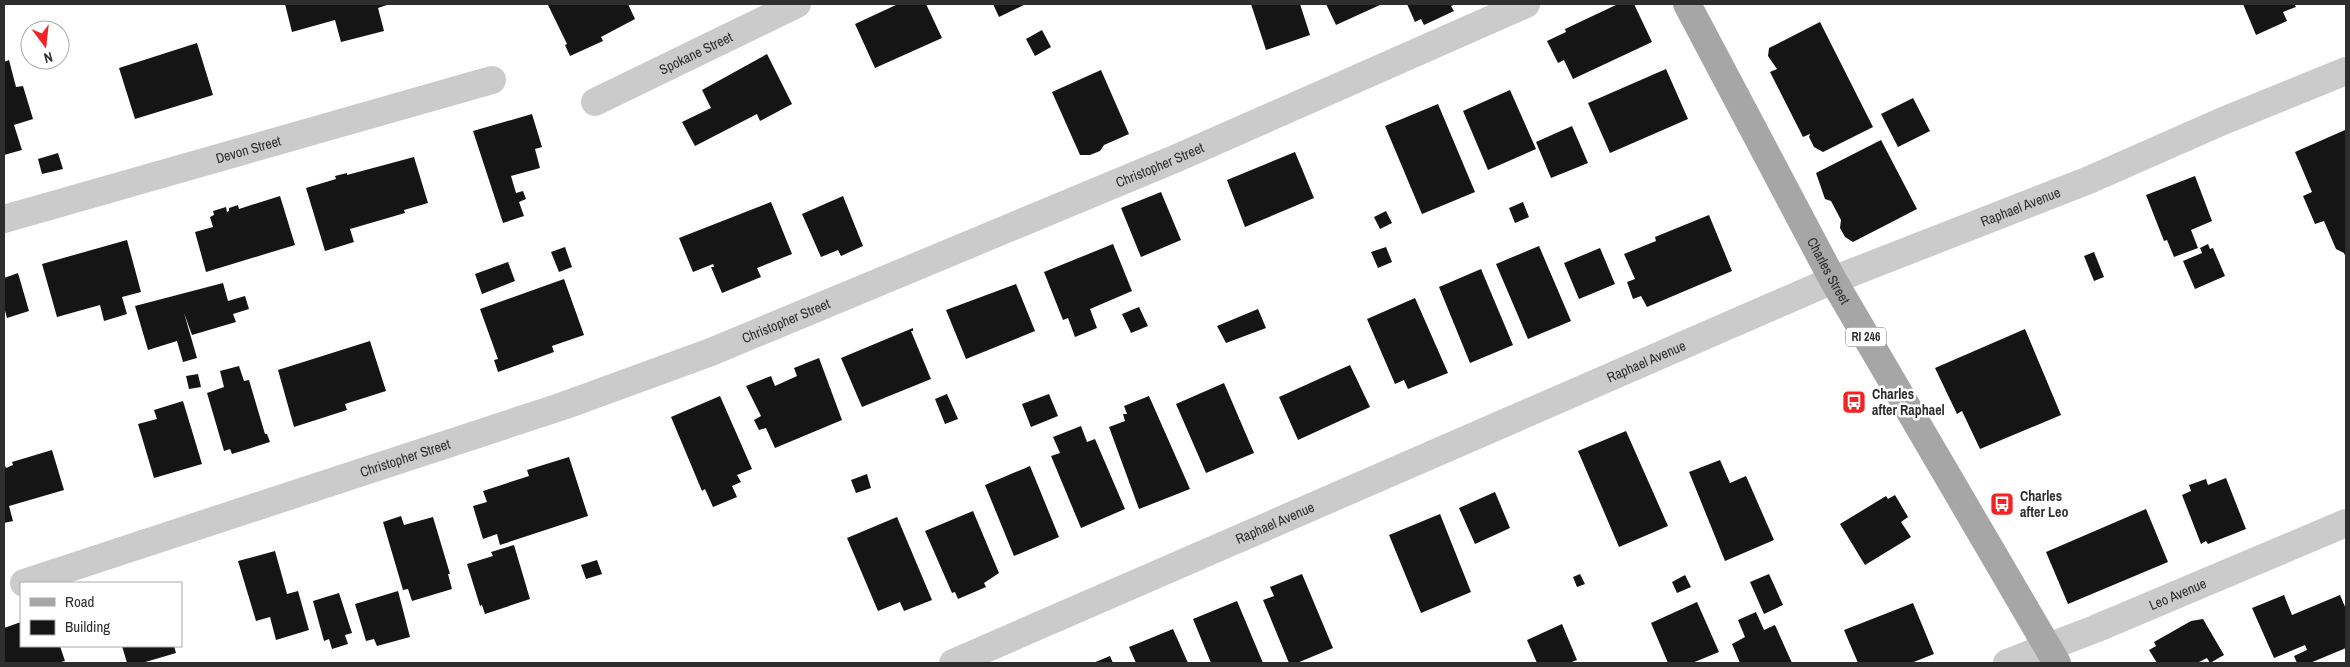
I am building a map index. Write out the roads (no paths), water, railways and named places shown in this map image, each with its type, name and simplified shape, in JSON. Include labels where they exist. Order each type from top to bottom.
[{"type":"main road","name":"Charles Street","points":[[1687,4],[1833,280],[2052,655]]},
{"type":"street","name":"Spokane Street","points":[[595,102],[797,4]]},
{"type":"street","name":"Christopher Street","points":[[29,582],[563,406],[711,352],[1177,158],[1526,4]]},
{"type":"street","name":"Raphael Avenue","points":[[953,663],[1833,280],[2089,180],[2223,121],[2346,71]]},
{"type":"street","name":"Devon Street","points":[[4,219],[492,80]]},
{"type":"street","name":"Leo Avenue","points":[[2007,663],[2052,655],[2346,523]]},
{"type":"street","name":"Christopher Street","points":[[4,590],[20,585]]},
{"type":"place","name":"Charles after Raphael","points":[[1854,402]]},
{"type":"place","name":"Charles after Leo","points":[[2002,504]]}]
